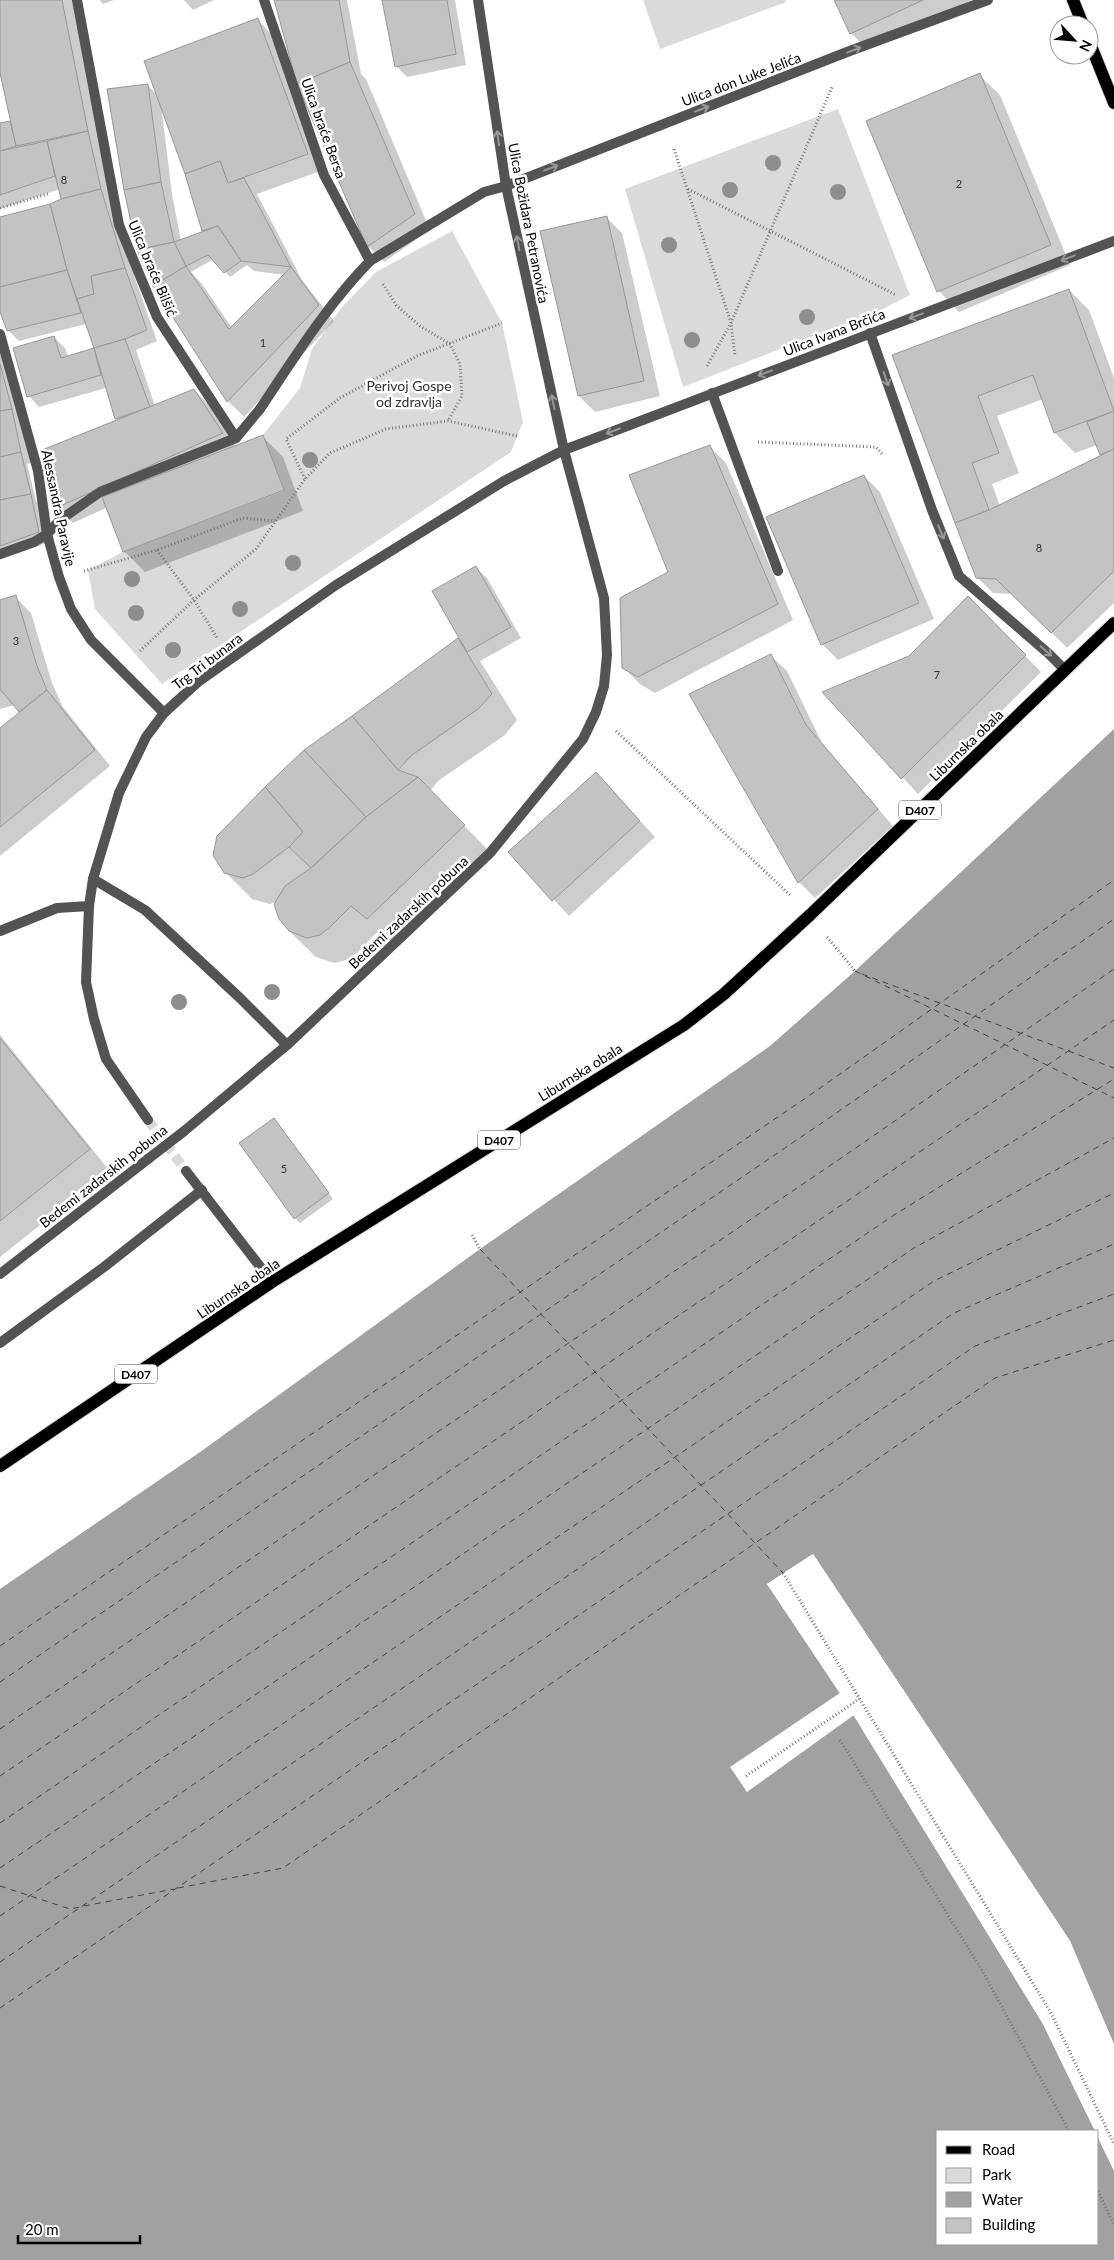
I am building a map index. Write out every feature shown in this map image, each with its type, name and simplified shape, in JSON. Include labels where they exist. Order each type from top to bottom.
[{"type":"main road","points":[[1073,0],[1079,15]]},
{"type":"main road","points":[[1099,65],[1114,103]]},
{"type":"main road","name":"Liburnska obala","points":[[0,1466],[272,1282],[684,1024],[717,999],[810,915],[1114,623]]},
{"type":"street","name":"Ulica braće Bilšić","points":[[77,0],[119,225],[157,317],[236,438]]},
{"type":"street","name":"Ulica braće Bersa","points":[[264,0],[324,175],[370,261]]},
{"type":"street","name":"Ulica Božidara Petranovića","points":[[478,0],[506,186],[564,450]]},
{"type":"street","name":"Ulica don Luke Jelića","points":[[506,186],[847,52],[988,0]]},
{"type":"street","points":[[0,554],[34,542],[47,534],[60,520],[100,492],[236,438],[260,409],[302,346],[354,277],[370,261],[484,192],[506,186]]},
{"type":"street","name":"Ulica Ivana Brčića","points":[[564,450],[1114,241]]},
{"type":"street","points":[[870,333],[932,510],[959,576],[1065,670]]},
{"type":"street","name":"Alessandra Paravije","points":[[0,334],[38,471],[47,534],[72,609],[91,640],[164,713]]},
{"type":"street","points":[[712,393],[778,571]]},
{"type":"street","name":"Trg Tri bunara","points":[[148,1120],[106,1059],[94,1019],[86,982],[88,906],[93,878],[119,792],[146,737],[164,713],[198,682],[336,585],[504,481],[564,450]]},
{"type":"street","name":"Bedemi zadarskih pobuna","points":[[0,1274],[183,1132],[287,1046],[490,853],[583,740],[596,712],[604,686],[607,655],[604,598],[564,450]]},
{"type":"street","points":[[93,878],[145,910],[240,998],[287,1046]]},
{"type":"street","points":[[0,931],[58,908],[88,906]]},
{"type":"street","points":[[186,1171],[272,1282]]},
{"type":"street","points":[[0,1343],[104,1267],[202,1190]]},
{"type":"path","points":[[687,402],[730,322],[771,232],[847,52]]},
{"type":"path","points":[[666,123],[730,322],[738,384]]},
{"type":"path","points":[[687,189],[928,311]]},
{"type":"path","points":[[0,208],[48,194]]},
{"type":"path","points":[[370,261],[396,305],[420,326],[450,344],[460,364],[462,396],[448,421]]},
{"type":"path","points":[[305,479],[286,439],[340,398],[417,356],[502,323]]},
{"type":"path","points":[[126,675],[137,654],[194,600],[256,549],[305,479],[330,453],[386,429],[448,421],[517,436]]},
{"type":"path","points":[[730,441],[876,447],[888,461]]},
{"type":"path","points":[[60,577],[156,550],[244,518],[276,521]]},
{"type":"path","points":[[156,550],[194,600],[221,645],[232,658]]},
{"type":"path","points":[[596,712],[744,849],[794,899]]},
{"type":"path","points":[[472,1235],[480,1249]]},
{"type":"path","points":[[784,1573],[1051,2013],[1114,2144]]},
{"type":"path","points":[[746,1776],[859,1699]]},
{"type":"path","points":[[840,1740],[983,1972],[1068,2130]]},
{"type":"path","points":[[1099,2193],[1114,2225]]},
{"type":"green space","points":[[643,0],[786,0],[786,2],[660,49]]},
{"type":"green space","points":[[838,109],[910,295],[885,308],[683,387],[625,189]]},
{"type":"green space","name":"Perivoj Gospe od zdravlja","points":[[452,231],[502,323],[523,422],[511,452],[162,684],[95,609],[88,570],[123,552],[284,491],[263,435],[300,388],[312,349],[342,307],[376,272]]},
{"type":"water","points":[[1114,729],[1114,2044],[1070,1941],[813,1554],[767,1584],[840,1693],[730,1767],[747,1792],[854,1715],[1043,2024],[1095,2130],[936,2130],[936,2245],[1099,2245],[1099,2140],[1114,2171],[1114,2260],[0,2260],[0,1589],[203,1450],[480,1249],[770,1046],[855,971]]},
{"type":"pier","points":[[813,1554],[1070,1941],[1114,2047],[1067,1942],[812,1557],[770,1585],[842,1692],[841,1695],[767,1584]]},
{"type":"pier","points":[[852,1713],[856,1713],[1045,2022],[1097,2130],[1095,2130],[1043,2024]]},
{"type":"building","points":[[0,0],[62,0],[88,131],[16,146],[0,73]]},
{"type":"building","points":[[274,0],[339,0],[350,62],[297,84]]},
{"type":"building","points":[[382,0],[447,0],[456,54],[395,67]]},
{"type":"building","points":[[834,0],[923,0],[850,34]]},
{"type":"building","points":[[258,18],[308,154],[228,183],[220,161],[185,174],[144,61]]},
{"type":"building","points":[[350,62],[415,214],[367,247],[297,84]]},
{"type":"building","points":[[980,73],[1051,245],[937,292],[866,121]]},
{"type":"building","points":[[148,84],[161,182],[124,190],[107,89]]},
{"type":"building","points":[[10,121],[16,146],[0,151],[0,123]]},
{"type":"building","points":[[88,131],[101,189],[61,199],[47,141]]},
{"type":"building","points":[[47,141],[55,176],[0,195],[0,151]]},
{"type":"building","points":[[220,161],[228,183],[244,178],[291,267],[241,261],[218,226],[202,231],[185,174]]},
{"type":"building","points":[[161,182],[174,242],[137,250],[124,190]]},
{"type":"building","points":[[101,189],[125,268],[91,276],[94,294],[77,299],[67,270],[50,204],[61,199]]},
{"type":"building","points":[[50,204],[67,270],[0,287],[0,217]]},
{"type":"building","points":[[607,216],[644,381],[578,396],[540,231]]},
{"type":"building","points":[[218,226],[241,261],[224,273],[208,255],[186,266],[174,242]]},
{"type":"building","points":[[174,242],[186,266],[153,286],[137,250]]},
{"type":"building","points":[[186,266],[229,329],[291,267],[319,305],[227,402],[153,286]]},
{"type":"building","points":[[125,268],[147,330],[94,348],[77,299],[94,294],[91,276]]},
{"type":"building","points":[[67,270],[81,313],[7,331],[0,312],[0,287]]},
{"type":"building","points":[[1069,289],[1114,411],[1054,433],[1033,375],[978,396],[999,453],[972,463],[989,510],[955,523],[892,355]]},
{"type":"building","points":[[54,336],[61,358],[94,348],[101,375],[27,397],[13,348]]},
{"type":"building","points":[[125,339],[150,407],[115,419],[94,348]]},
{"type":"building","points":[[0,364],[12,409],[0,411]]},
{"type":"building","points":[[194,389],[223,433],[56,508],[42,450]]},
{"type":"building","points":[[12,409],[21,452],[0,457],[0,411]]},
{"type":"building","points":[[1114,411],[1114,449],[1100,455],[1087,422]]},
{"type":"building","points":[[263,435],[284,490],[123,552],[102,497]]},
{"type":"building","points":[[710,445],[778,604],[638,677],[622,668],[620,598],[668,572],[629,475]]},
{"type":"building","points":[[1114,449],[1114,571],[1051,633],[996,579],[976,578],[955,523],[989,510]]},
{"type":"building","points":[[21,452],[31,494],[0,500],[0,457]]},
{"type":"building","points":[[864,475],[919,603],[821,645],[766,517]]},
{"type":"building","points":[[31,494],[39,532],[0,546],[0,500]]},
{"type":"building","points":[[476,566],[511,627],[467,652],[432,591]]},
{"type":"building","points":[[16,595],[37,666],[47,690],[19,712],[0,689],[0,600]]},
{"type":"building","points":[[968,596],[1026,655],[901,779],[822,692],[909,656]]},
{"type":"building","points":[[458,638],[492,694],[478,709],[412,755],[398,770],[352,716]]},
{"type":"building","points":[[771,654],[806,725],[878,809],[798,883],[689,694]]},
{"type":"building","points":[[47,690],[95,750],[0,827],[0,728]]},
{"type":"building","points":[[352,716],[398,770],[418,777],[366,817],[304,750]]},
{"type":"building","points":[[304,750],[366,817],[311,868],[289,847],[303,832],[265,787]]},
{"type":"building","points":[[596,772],[640,821],[552,901],[508,852]]},
{"type":"building","points":[[418,777],[465,825],[367,919],[351,906],[320,935],[307,938],[289,931],[279,919],[274,904],[285,886],[311,868],[366,817]]},
{"type":"building","points":[[265,787],[303,832],[289,847],[253,874],[243,878],[224,873],[213,855],[217,836]]},
{"type":"building","points":[[0,1038],[90,1149],[0,1221]]},
{"type":"building","points":[[274,1118],[329,1193],[294,1219],[239,1143]]},
{"type":"ferry route","points":[[0,1646],[816,1091],[1114,880]]},
{"type":"ferry route","points":[[0,1682],[832,1116],[1114,919]]},
{"type":"ferry route","points":[[0,1729],[853,1150],[1114,969]]},
{"type":"ferry route","points":[[855,971],[1114,1098]]},
{"type":"ferry route","points":[[862,974],[1114,1068]]},
{"type":"ferry route","points":[[0,1776],[1114,1020]]},
{"type":"ferry route","points":[[0,1823],[894,1215],[1114,1079]]},
{"type":"ferry route","points":[[0,1868],[914,1248],[1114,1138]]},
{"type":"ferry route","points":[[0,1916],[934,1281],[1114,1193]]},
{"type":"ferry route","points":[[0,1962],[954,1313],[1114,1244]]},
{"type":"ferry route","points":[[480,1249],[783,1573]]},
{"type":"ferry route","points":[[0,2008],[975,1346],[1114,1294]]},
{"type":"ferry route","points":[[178,1888],[283,1868],[995,1378],[1114,1340]]},
{"type":"ferry route","points":[[0,1886],[70,1909],[80,1907]]},
{"type":"ferry route","points":[[84,1906],[174,1889]]},
{"type":"tunnel","points":[[148,1120],[186,1171]]}]
